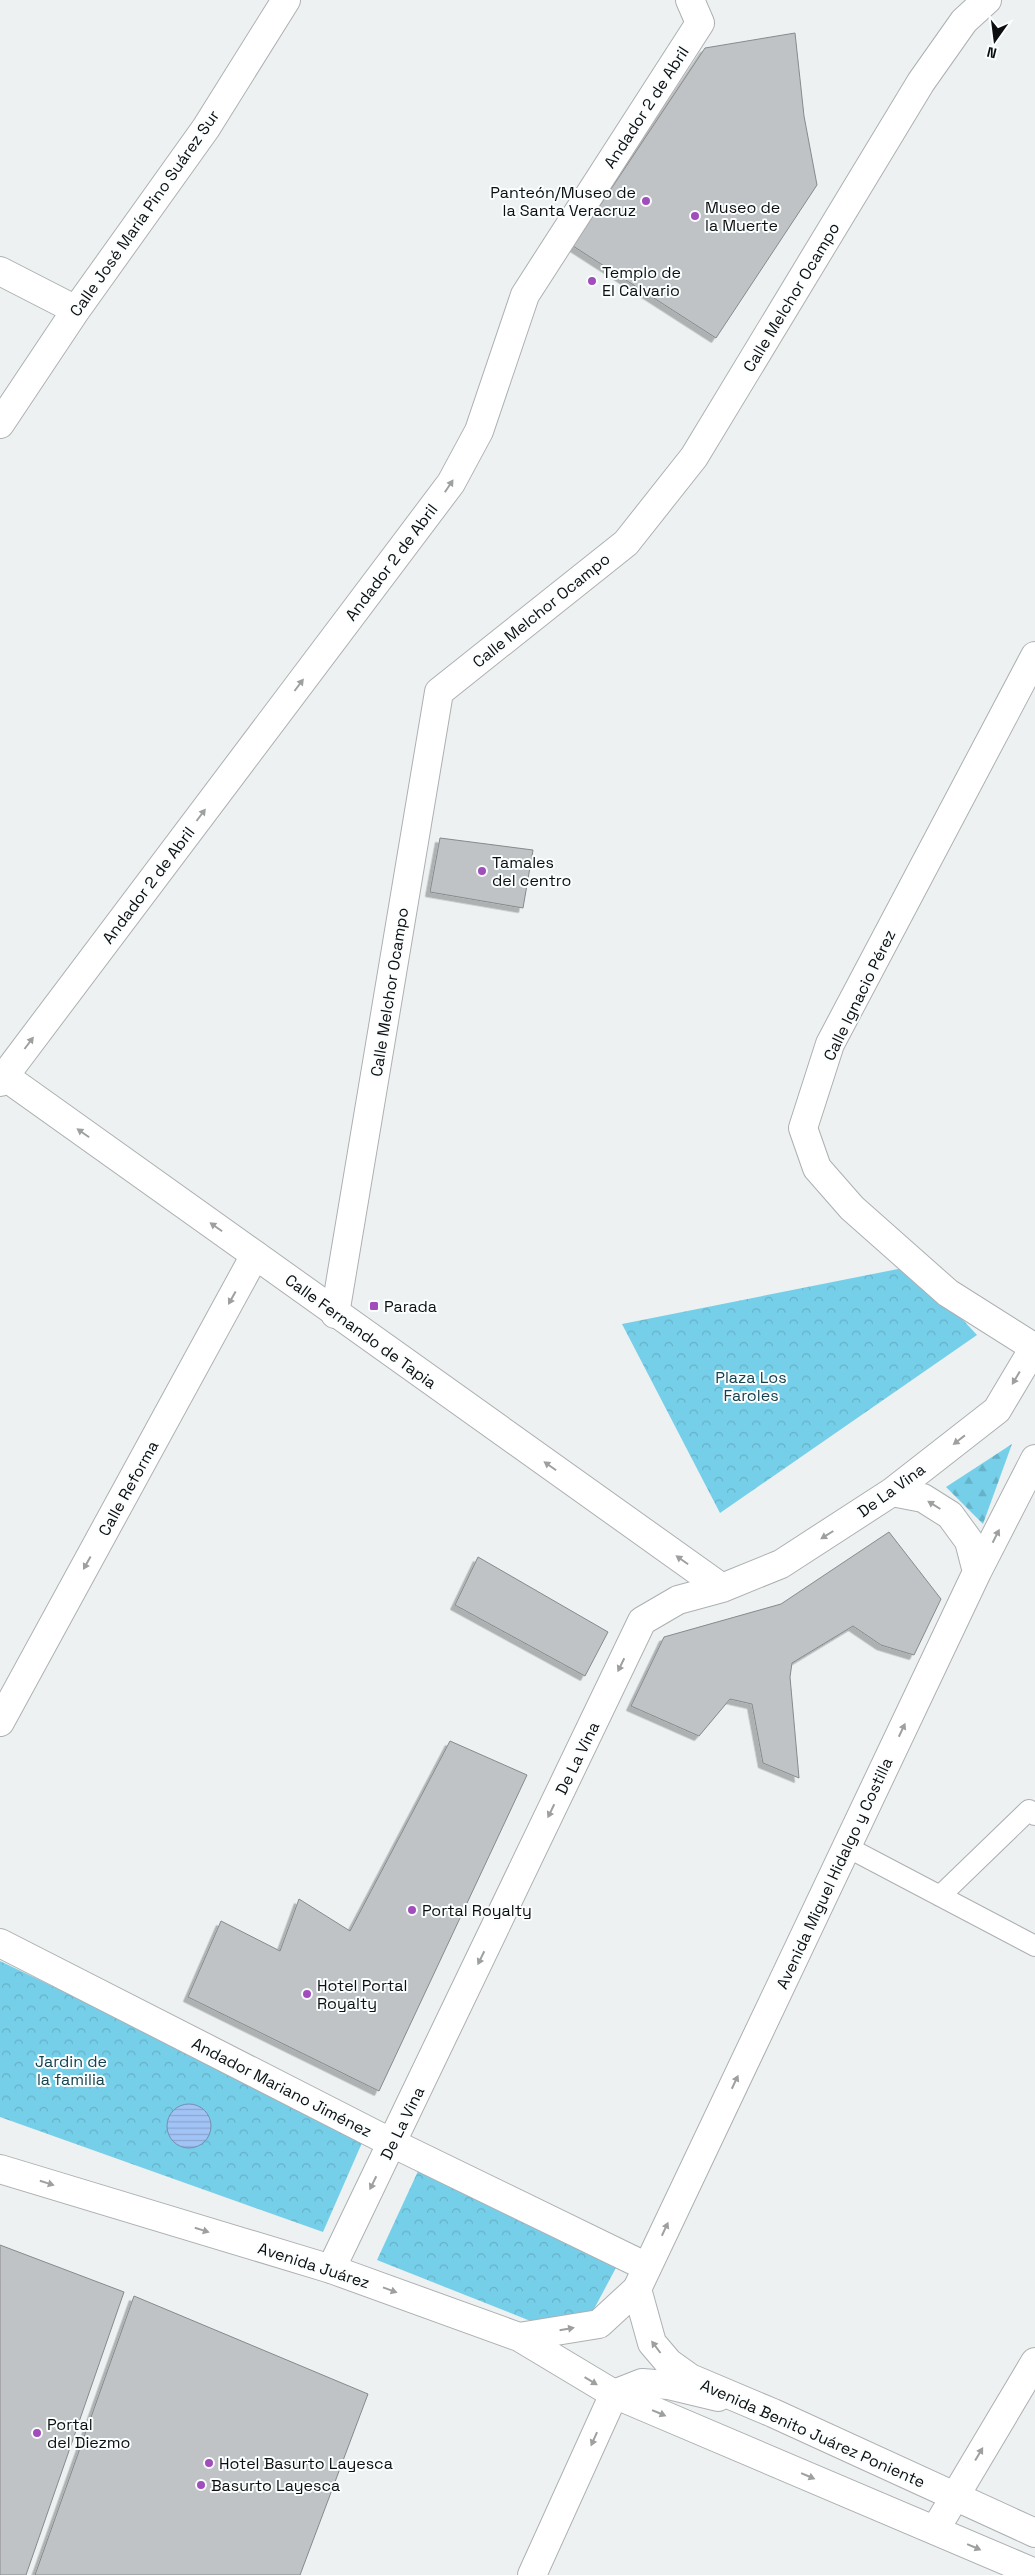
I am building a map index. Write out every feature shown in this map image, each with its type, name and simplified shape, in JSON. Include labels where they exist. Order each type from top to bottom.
[{"type":"street","name":"Calle José María Pino Suárez Sur","points":[[0,424],[76,310],[206,128],[286,0]]},
{"type":"street","name":"Andador 2 de Abril","points":[[1,1077],[451,484],[479,431],[525,295],[700,23],[690,0]]},
{"type":"street","name":"Calle Melchor Ocampo","points":[[335,1314],[439,692],[626,543],[688,465],[921,82],[964,21],[987,0]]},
{"type":"street","points":[[0,272],[76,310]]},
{"type":"street","name":"Calle Ignacio Pérez","points":[[1035,656],[830,1044],[803,1128],[818,1168],[852,1208],[948,1293],[1035,1347]]},
{"type":"street","name":"Calle Fernando de Tapia","points":[[1,1077],[255,1255],[335,1314],[722,1588]]},
{"type":"street","name":"Calle Reforma","points":[[0,1722],[255,1255]]},
{"type":"street","name":"De La Vina","points":[[331,2269],[642,1621],[678,1600],[722,1588],[781,1564],[892,1492],[997,1410],[1035,1347]]},
{"type":"street","name":"Avenida Miguel Hidalgo y Costilla","points":[[642,2278],[977,1572],[1035,1459]]},
{"type":"street","points":[[892,1492],[923,1498],[950,1515],[969,1541],[977,1572]]},
{"type":"street","name":"Andador Mariano Jiménez","points":[[0,1943],[392,2143],[642,2278]]},
{"type":"street","name":"Avenida Juárez","points":[[0,2169],[331,2269],[519,2337],[614,2394]]},
{"type":"street","points":[[519,2337],[599,2324],[642,2278]]},
{"type":"street","name":"Avenida Benito Juárez Poniente","points":[[642,2278],[652,2343],[669,2363],[690,2378],[774,2412],[1035,2533]]},
{"type":"street","points":[[935,2530],[1035,2362]]},
{"type":"street","points":[[532,2575],[614,2394],[642,2383],[668,2386],[774,2412]]},
{"type":"street","points":[[614,2394],[1035,2573]]},
{"type":"lane","points":[[940,1896],[1029,1810],[1035,1815]]},
{"type":"lane","points":[[847,1847],[1035,1946]]},
{"type":"green space","name":"Plaza Los Faroles","points":[[913,1266],[977,1335],[720,1513],[622,1324]]},
{"type":"green space","points":[[1012,1444],[983,1524],[946,1487]]},
{"type":"green space","name":"Jardin de la familia","points":[[0,1961],[365,2136],[323,2232],[0,2117]]},
{"type":"green space","points":[[419,2169],[618,2264],[594,2309],[565,2325],[533,2322],[377,2260]]},
{"type":"shaded area","points":[[189,2104],[201,2108],[207,2114],[211,2126],[207,2138],[201,2144],[189,2148],[177,2144],[171,2138],[167,2126],[171,2114],[177,2108]]},
{"type":"building","name":"Museo de la Muerte","points":[[795,33],[804,116],[817,185],[716,338],[573,246],[705,48]]},
{"type":"building","name":"Tamales del centro","points":[[440,838],[533,850],[523,908],[430,892]]},
{"type":"building","points":[[889,1532],[941,1599],[914,1655],[881,1645],[853,1626],[792,1663],[790,1677],[799,1778],[763,1763],[752,1704],[730,1699],[699,1736],[631,1706],[664,1637],[781,1604]]},
{"type":"building","points":[[478,1557],[608,1632],[585,1676],[455,1605]]},
{"type":"building","name":"Portal Royalty","points":[[450,1741],[527,1775],[379,2091],[188,1997],[221,1921],[280,1951],[299,1899],[350,1931]]},
{"type":"building","name":"Portal del Diezmo","points":[[0,2245],[124,2292],[26,2575],[0,2575]]},
{"type":"building","name":"Basurto Layesca","points":[[134,2296],[368,2394],[300,2575],[35,2575]]},
{"type":"place","name":"Panteón/Museo de la Santa Veracruz","points":[[646,201]]},
{"type":"place","name":"Museo de la Muerte","points":[[695,216]]},
{"type":"place","name":"Templo de El Calvario","points":[[592,281]]},
{"type":"place","name":"Tamales del centro","points":[[482,871]]},
{"type":"place","name":"Parada","points":[[374,1306]]},
{"type":"place","name":"Portal Royalty","points":[[412,1910]]},
{"type":"place","name":"Hotel Portal Royalty","points":[[307,1994]]},
{"type":"place","name":"Portal del Diezmo","points":[[37,2433]]},
{"type":"place","name":"Hotel Basurto Layesca","points":[[209,2463]]},
{"type":"place","name":"Basurto Layesca","points":[[201,2485]]}]
